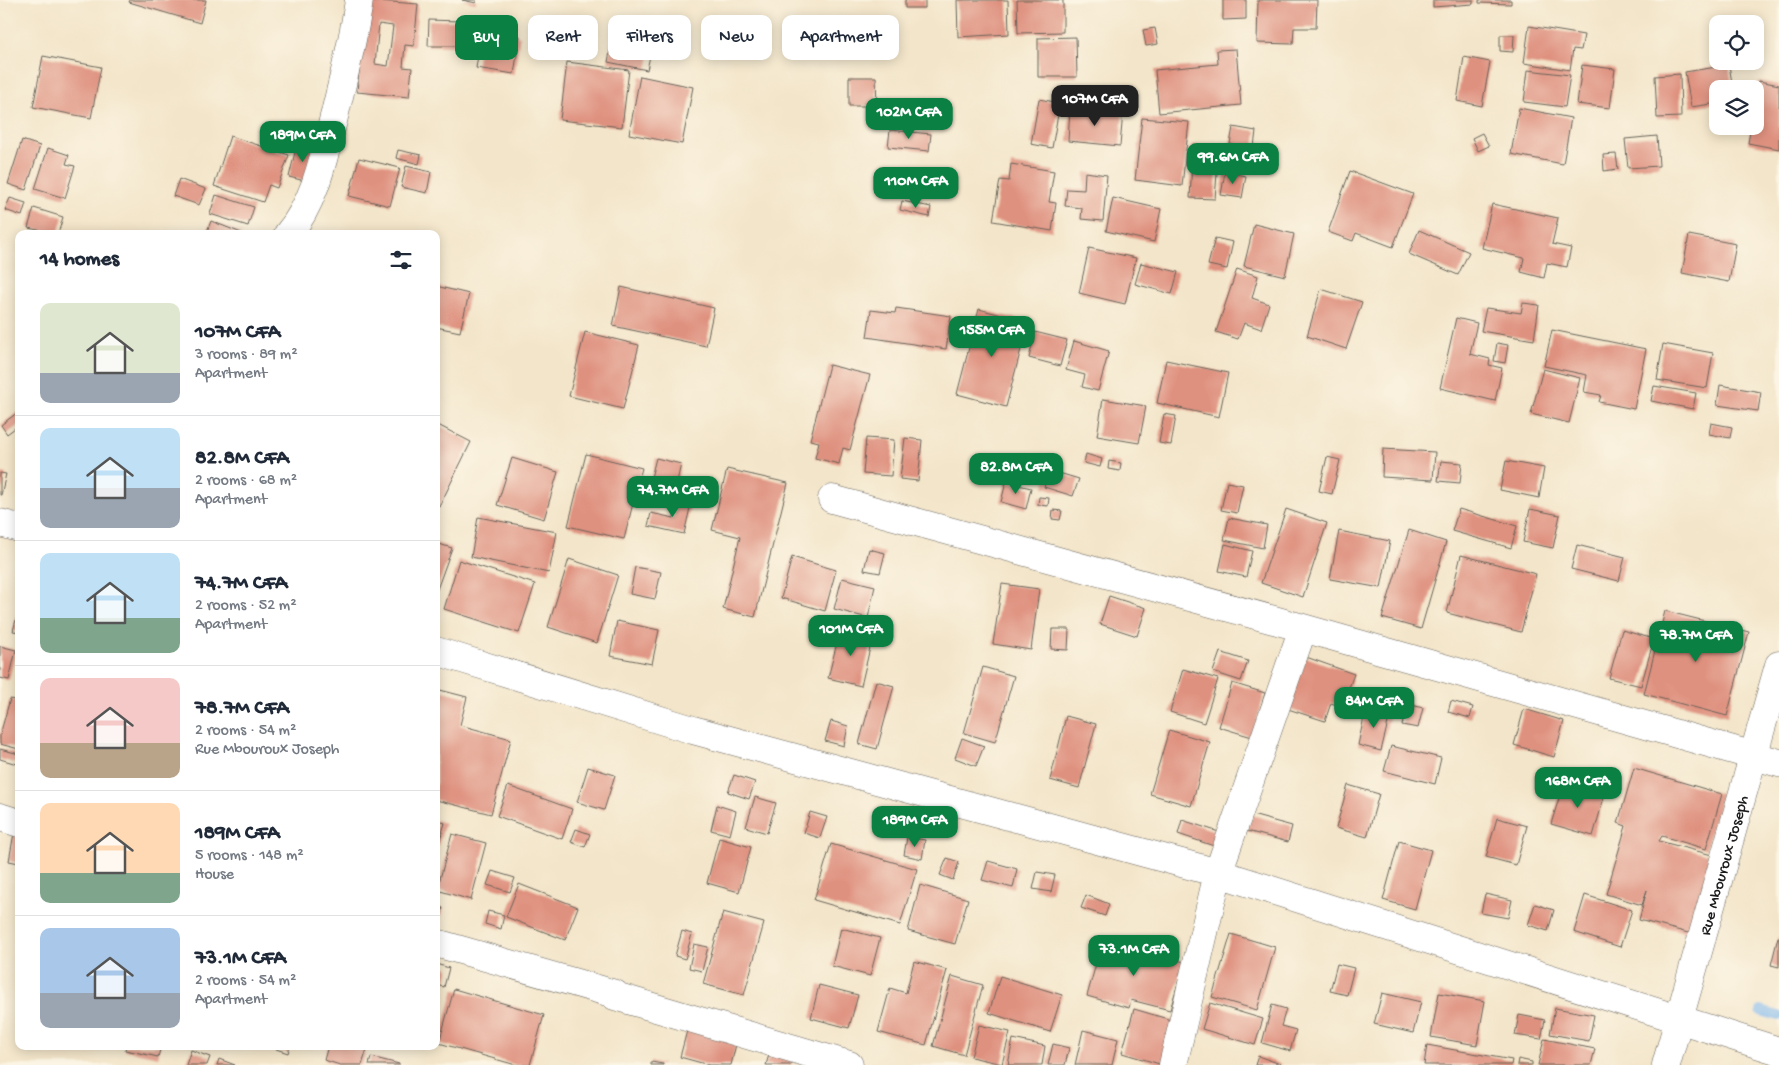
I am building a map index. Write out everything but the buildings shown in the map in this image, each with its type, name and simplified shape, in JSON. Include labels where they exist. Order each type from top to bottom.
[{"type":"street","points":[[291,230],[300,219],[320,172],[354,38],[359,0]]},
{"type":"street","points":[[832,499],[1303,628],[1767,760]]},
{"type":"street","points":[[0,523],[15,527]]},
{"type":"street","points":[[1173,1065],[1218,873],[1303,628]]},
{"type":"street","points":[[440,652],[693,730],[1218,873],[1779,1051]]},
{"type":"street","name":"Rue Mbouroux Joseph","points":[[1666,1065],[1679,1020],[1767,760],[1779,665]]},
{"type":"street","points":[[0,817],[15,822]]},
{"type":"street","points":[[440,944],[849,1065]]},
{"type":"waterway","points":[[1761,1011],[1779,1016]]}]
